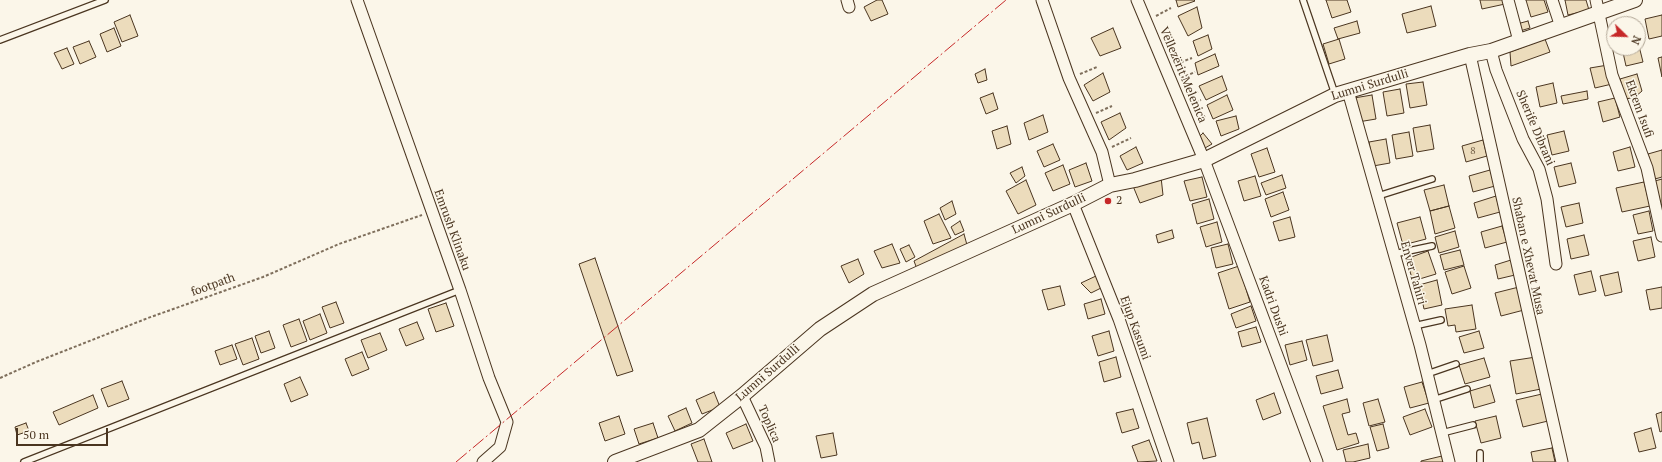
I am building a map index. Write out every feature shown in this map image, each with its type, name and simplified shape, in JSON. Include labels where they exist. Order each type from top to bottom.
[{"type":"street","name":"Emrush Klinaku","points":[[357,0],[460,290],[488,378],[507,422],[500,447],[483,462]]},
{"type":"street","points":[[1042,0],[1069,78],[1102,152],[1110,185]]},
{"type":"street","name":"Vëllezërit Melenica","points":[[1137,0],[1204,160]]},
{"type":"street","points":[[1508,0],[1519,41]]},
{"type":"street","points":[[1552,0],[1561,27]]},
{"type":"street","name":"Lumni Surdulli","points":[[615,462],[636,458],[699,430],[742,396],[820,328],[873,294],[1073,204],[1110,185],[1135,180],[1204,160],[1342,93],[1470,55],[1492,51],[1561,27],[1598,7],[1635,0]]},
{"type":"street","name":"Ekrem Isufi","points":[[1598,7],[1612,75],[1647,168],[1662,236]]},
{"type":"street","name":"Sherife Dibrani","points":[[1492,51],[1496,70],[1523,139],[1539,169],[1547,198],[1556,264]]},
{"type":"street","name":"Shaban e Xhevat Musa","points":[[1470,55],[1539,367],[1562,462]]},
{"type":"street","name":"Enver Tahiri","points":[[1342,93],[1378,196],[1427,374],[1449,462]]},
{"type":"street","name":"Kadri Dushi","points":[[1204,160],[1317,462]]},
{"type":"street","name":"Ejup Kasumi","points":[[1073,204],[1119,319],[1168,462]]},
{"type":"street","name":"Toplica","points":[[742,396],[766,447],[770,462]]},
{"type":"lane","points":[[0,40],[105,0]]},
{"type":"lane","points":[[1303,0],[1342,93]]},
{"type":"lane","points":[[1378,196],[1432,179]]},
{"type":"lane","points":[[1394,254],[1432,246]]},
{"type":"lane","points":[[24,462],[460,290]]},
{"type":"lane","points":[[1414,326],[1441,320]]},
{"type":"lane","points":[[1427,374],[1456,364]]},
{"type":"lane","points":[[1433,400],[1467,389]]},
{"type":"lane","points":[[1442,433],[1473,425]]},
{"type":"lane","points":[[1480,453],[1480,462]]},
{"type":"path","points":[[1146,21],[1171,8]]},
{"type":"path","points":[[1166,68],[1192,58]]},
{"type":"path","points":[[1069,78],[1097,67]]},
{"type":"path","points":[[1172,83],[1195,72]]},
{"type":"path","points":[[1087,118],[1112,106]]},
{"type":"path","points":[[1102,152],[1131,138]]},
{"type":"path","name":"footpath","points":[[0,378],[36,362],[148,318],[263,277],[339,244],[432,212]]},
{"type":"building","points":[[877,0],[882,0],[888,14],[871,21],[864,7]]},
{"type":"building","points":[[1176,0],[1194,0],[1195,1],[1178,7]]},
{"type":"building","points":[[1326,0],[1347,0],[1351,12],[1332,18]]},
{"type":"building","points":[[1480,0],[1504,0],[1505,4],[1482,9]]},
{"type":"building","points":[[1526,0],[1544,0],[1548,12],[1531,17]]},
{"type":"building","points":[[1565,0],[1586,0],[1589,10],[1568,15]]},
{"type":"building","points":[[1431,6],[1436,26],[1407,33],[1402,14]]},
{"type":"building","points":[[1197,7],[1202,28],[1188,36],[1178,16]]},
{"type":"building","points":[[130,15],[138,36],[122,42],[114,22]]},
{"type":"building","points":[[1662,15],[1662,36],[1649,39],[1646,19]]},
{"type":"building","points":[[1357,21],[1360,33],[1338,39],[1334,28]]},
{"type":"building","points":[[1528,21],[1530,28],[1520,31],[1517,24]]},
{"type":"building","points":[[114,28],[121,46],[107,52],[100,34]]},
{"type":"building","points":[[1113,28],[1121,48],[1100,56],[1091,38]]},
{"type":"building","points":[[1208,35],[1212,49],[1198,56],[1193,41]]},
{"type":"building","points":[[1339,39],[1345,59],[1329,64],[1323,44]]},
{"type":"building","points":[[1545,39],[1550,52],[1511,66],[1510,52]]},
{"type":"building","points":[[89,41],[96,57],[80,64],[73,47]]},
{"type":"building","points":[[67,48],[74,64],[62,69],[54,53]]},
{"type":"building","points":[[1215,54],[1219,66],[1198,75],[1195,63]]},
{"type":"building","points":[[1624,56],[1642,56],[1643,62],[1626,66]]},
{"type":"building","points":[[1662,57],[1662,77],[1658,58]]},
{"type":"building","points":[[1608,65],[1612,84],[1595,88],[1590,68]]},
{"type":"building","points":[[985,69],[987,80],[978,83],[975,74]]},
{"type":"building","points":[[1103,73],[1110,92],[1093,101],[1084,85]]},
{"type":"building","points":[[1637,74],[1642,91],[1635,97],[1626,99],[1620,79]]},
{"type":"building","points":[[1222,76],[1227,90],[1206,100],[1199,86]]},
{"type":"building","points":[[1423,82],[1427,105],[1410,108],[1406,84]]},
{"type":"building","points":[[1553,83],[1557,103],[1540,107],[1536,87]]},
{"type":"building","points":[[1400,89],[1404,113],[1387,116],[1383,92]]},
{"type":"building","points":[[1587,91],[1588,99],[1563,104],[1561,96]]},
{"type":"building","points":[[993,93],[998,109],[986,114],[980,98]]},
{"type":"building","points":[[1227,95],[1233,110],[1213,119],[1207,105]]},
{"type":"building","points":[[1372,95],[1376,119],[1358,122],[1354,98]]},
{"type":"building","points":[[1615,98],[1620,117],[1603,122],[1598,102]]},
{"type":"building","points":[[1120,113],[1126,128],[1109,140],[1101,122]]},
{"type":"building","points":[[1043,115],[1048,132],[1029,140],[1024,123]]},
{"type":"building","points":[[1236,116],[1239,129],[1221,136],[1216,121]]},
{"type":"building","points":[[1430,125],[1434,149],[1417,152],[1413,128]]},
{"type":"building","points":[[1007,126],[1011,144],[997,149],[992,131]]},
{"type":"building","points":[[1564,131],[1569,151],[1552,155],[1547,135]]},
{"type":"building","points":[[1409,132],[1413,156],[1396,159],[1392,135]]},
{"type":"building","points":[[1203,133],[1212,144],[1205,148],[1199,137]]},
{"type":"building","points":[[1386,139],[1390,163],[1373,166],[1369,142]]},
{"type":"building","points":[[1483,140],[1487,156],[1466,162],[1462,146]]},
{"type":"building","points":[[1053,144],[1060,160],[1044,167],[1037,151]]},
{"type":"building","points":[[1136,147],[1143,163],[1127,170],[1120,156]]},
{"type":"building","points":[[1630,147],[1635,167],[1618,171],[1613,152]]},
{"type":"building","points":[[1267,148],[1275,172],[1259,177],[1251,154]]},
{"type":"building","points":[[1662,150],[1662,177],[1655,179],[1648,154]]},
{"type":"building","points":[[1086,163],[1092,181],[1075,187],[1069,170]]},
{"type":"building","points":[[1571,163],[1576,183],[1559,187],[1554,167]]},
{"type":"building","points":[[1063,165],[1070,184],[1053,191],[1045,173]]},
{"type":"building","points":[[1022,167],[1025,176],[1016,183],[1010,173]]},
{"type":"building","points":[[1490,170],[1495,186],[1473,192],[1469,176]]},
{"type":"building","points":[[1282,175],[1286,188],[1266,195],[1261,183]]},
{"type":"building","points":[[1255,176],[1261,196],[1244,201],[1238,181]]},
{"type":"building","points":[[1161,177],[1163,195],[1140,203],[1133,186]]},
{"type":"building","points":[[1202,177],[1207,197],[1190,201],[1184,181]]},
{"type":"building","points":[[1662,179],[1662,205],[1661,205],[1655,181]]},
{"type":"building","points":[[1026,180],[1036,205],[1018,214],[1006,191]]},
{"type":"building","points":[[1644,182],[1650,206],[1622,212],[1616,188]]},
{"type":"building","points":[[1444,185],[1449,206],[1430,211],[1424,190]]},
{"type":"building","points":[[1283,192],[1289,210],[1271,217],[1265,199]]},
{"type":"building","points":[[1496,196],[1500,212],[1478,218],[1474,203]]},
{"type":"building","points":[[1209,199],[1214,219],[1197,224],[1192,204]]},
{"type":"building","points":[[952,201],[956,214],[945,220],[940,208]]},
{"type":"building","points":[[1579,203],[1583,223],[1566,227],[1561,207]]},
{"type":"building","points":[[1449,206],[1455,228],[1435,234],[1430,211]]},
{"type":"building","points":[[1649,211],[1653,231],[1638,234],[1633,215]]},
{"type":"building","points":[[939,214],[951,238],[933,244],[924,221]]},
{"type":"building","points":[[1290,217],[1295,237],[1279,241],[1273,222]]},
{"type":"building","points":[[1420,217],[1426,239],[1403,245],[1397,223]]},
{"type":"building","points":[[960,221],[964,231],[955,235],[951,227]]},
{"type":"building","points":[[1217,222],[1222,242],[1206,247],[1200,227]]},
{"type":"building","points":[[1502,226],[1507,242],[1485,248],[1481,232]]},
{"type":"building","points":[[1172,230],[1174,238],[1158,243],[1156,235]]},
{"type":"building","points":[[1455,231],[1459,247],[1439,253],[1435,237]]},
{"type":"building","points":[[964,234],[967,245],[917,269],[914,261]]},
{"type":"building","points":[[1584,235],[1589,255],[1571,259],[1567,239]]},
{"type":"building","points":[[1651,237],[1655,257],[1638,261],[1633,241]]},
{"type":"building","points":[[892,244],[900,263],[882,268],[874,251]]},
{"type":"building","points":[[1228,244],[1233,264],[1216,268],[1211,248]]},
{"type":"building","points":[[909,245],[915,257],[906,262],[900,249]]},
{"type":"building","points":[[1460,250],[1464,265],[1444,270],[1440,255]]},
{"type":"building","points":[[1428,251],[1436,274],[1413,281],[1406,259]]},
{"type":"building","points":[[595,258],[633,371],[617,376],[579,264]]},
{"type":"building","points":[[858,259],[864,274],[849,283],[841,266]]},
{"type":"building","points":[[1511,260],[1515,275],[1498,279],[1495,265]]},
{"type":"building","points":[[1239,266],[1250,302],[1229,309],[1218,273]]},
{"type":"building","points":[[1464,266],[1471,288],[1452,294],[1445,272]]},
{"type":"building","points":[[1591,271],[1596,291],[1579,295],[1574,275]]},
{"type":"building","points":[[1618,272],[1622,292],[1605,296],[1600,276]]},
{"type":"building","points":[[1096,276],[1101,288],[1091,293],[1081,283]]},
{"type":"building","points":[[1437,280],[1442,305],[1424,309],[1419,285]]},
{"type":"building","points":[[1060,286],[1065,305],[1048,310],[1042,290]]},
{"type":"building","points":[[1519,287],[1524,310],[1501,316],[1495,293]]},
{"type":"building","points":[[1662,287],[1662,308],[1650,310],[1646,290]]},
{"type":"building","points":[[1101,299],[1105,314],[1088,319],[1084,304]]},
{"type":"building","points":[[336,302],[344,323],[330,328],[322,307]]},
{"type":"building","points":[[446,303],[454,326],[436,332],[428,309]]},
{"type":"building","points":[[1472,305],[1476,329],[1456,332],[1455,325],[1448,326],[1445,309]]},
{"type":"building","points":[[1251,306],[1256,321],[1236,328],[1231,314]]},
{"type":"building","points":[[320,314],[327,333],[310,340],[303,321]]},
{"type":"building","points":[[299,319],[307,341],[291,347],[283,325]]},
{"type":"building","points":[[417,322],[424,339],[406,346],[399,329]]},
{"type":"building","points":[[1256,327],[1261,342],[1242,347],[1238,332]]},
{"type":"building","points":[[269,331],[275,348],[261,353],[255,336]]},
{"type":"building","points":[[1109,331],[1114,351],[1098,356],[1092,336]]},
{"type":"building","points":[[1479,331],[1484,348],[1464,353],[1459,337]]},
{"type":"building","points":[[380,333],[387,350],[368,358],[361,340]]},
{"type":"building","points":[[1327,335],[1333,361],[1313,366],[1306,340]]},
{"type":"building","points":[[252,338],[259,359],[243,365],[235,344]]},
{"type":"building","points":[[1302,341],[1307,360],[1290,365],[1285,345]]},
{"type":"building","points":[[232,345],[237,359],[220,365],[215,351]]},
{"type":"building","points":[[362,352],[369,369],[352,376],[345,359]]},
{"type":"building","points":[[1116,357],[1121,377],[1104,382],[1099,362]]},
{"type":"building","points":[[1536,357],[1541,389],[1516,394],[1510,361]]},
{"type":"building","points":[[1484,358],[1490,377],[1465,384],[1459,365]]},
{"type":"building","points":[[1338,370],[1343,388],[1321,394],[1316,376]]},
{"type":"building","points":[[300,377],[308,395],[291,402],[284,384]]},
{"type":"building","points":[[122,381],[129,399],[108,407],[101,389]]},
{"type":"building","points":[[1422,382],[1429,403],[1410,408],[1404,387]]},
{"type":"building","points":[[1490,385],[1495,402],[1474,408],[1470,391]]},
{"type":"building","points":[[714,392],[720,407],[702,414],[696,400]]},
{"type":"building","points":[[1274,393],[1281,413],[1263,420],[1256,400]]},
{"type":"building","points":[[1542,394],[1548,421],[1523,427],[1516,400]]},
{"type":"building","points":[[93,395],[98,408],[59,425],[53,412]]},
{"type":"building","points":[[1347,399],[1350,412],[1342,414],[1348,435],[1356,433],[1359,443],[1337,450],[1323,406]]},
{"type":"building","points":[[1378,399],[1385,422],[1369,426],[1363,403]]},
{"type":"building","points":[[686,408],[692,423],[675,431],[668,416]]},
{"type":"building","points":[[1133,409],[1139,428],[1122,433],[1116,413]]},
{"type":"building","points":[[1425,409],[1432,427],[1410,435],[1403,417]]},
{"type":"building","points":[[1662,412],[1662,431],[1660,432],[1656,414]]},
{"type":"building","points":[[619,416],[625,434],[605,441],[599,423]]},
{"type":"building","points":[[1496,416],[1501,438],[1481,443],[1475,421]]},
{"type":"building","points":[[1207,418],[1216,456],[1203,459],[1199,442],[1192,444],[1187,423]]},
{"type":"building","points":[[26,423],[29,431],[17,435],[15,427]]},
{"type":"building","points":[[653,423],[658,438],[639,444],[634,429]]},
{"type":"building","points":[[746,424],[753,441],[733,449],[726,433]]},
{"type":"building","points":[[1383,424],[1389,448],[1377,451],[1370,427]]},
{"type":"building","points":[[1651,428],[1656,448],[1639,452],[1634,433]]},
{"type":"building","points":[[833,433],[837,455],[821,458],[816,436]]},
{"type":"building","points":[[704,439],[712,462],[698,462],[691,444]]},
{"type":"building","points":[[1149,440],[1157,461],[1138,462],[1132,446]]},
{"type":"building","points":[[1368,444],[1370,458],[1346,462],[1343,450]]},
{"type":"building","points":[[1552,448],[1555,462],[1533,462],[1531,452]]},
{"type":"building","points":[[1442,456],[1443,462],[1421,462],[1421,461]]},
{"type":"power","points":[[456,462],[1006,0]]},
{"type":"place","name":"2","points":[[1108,201]]}]
